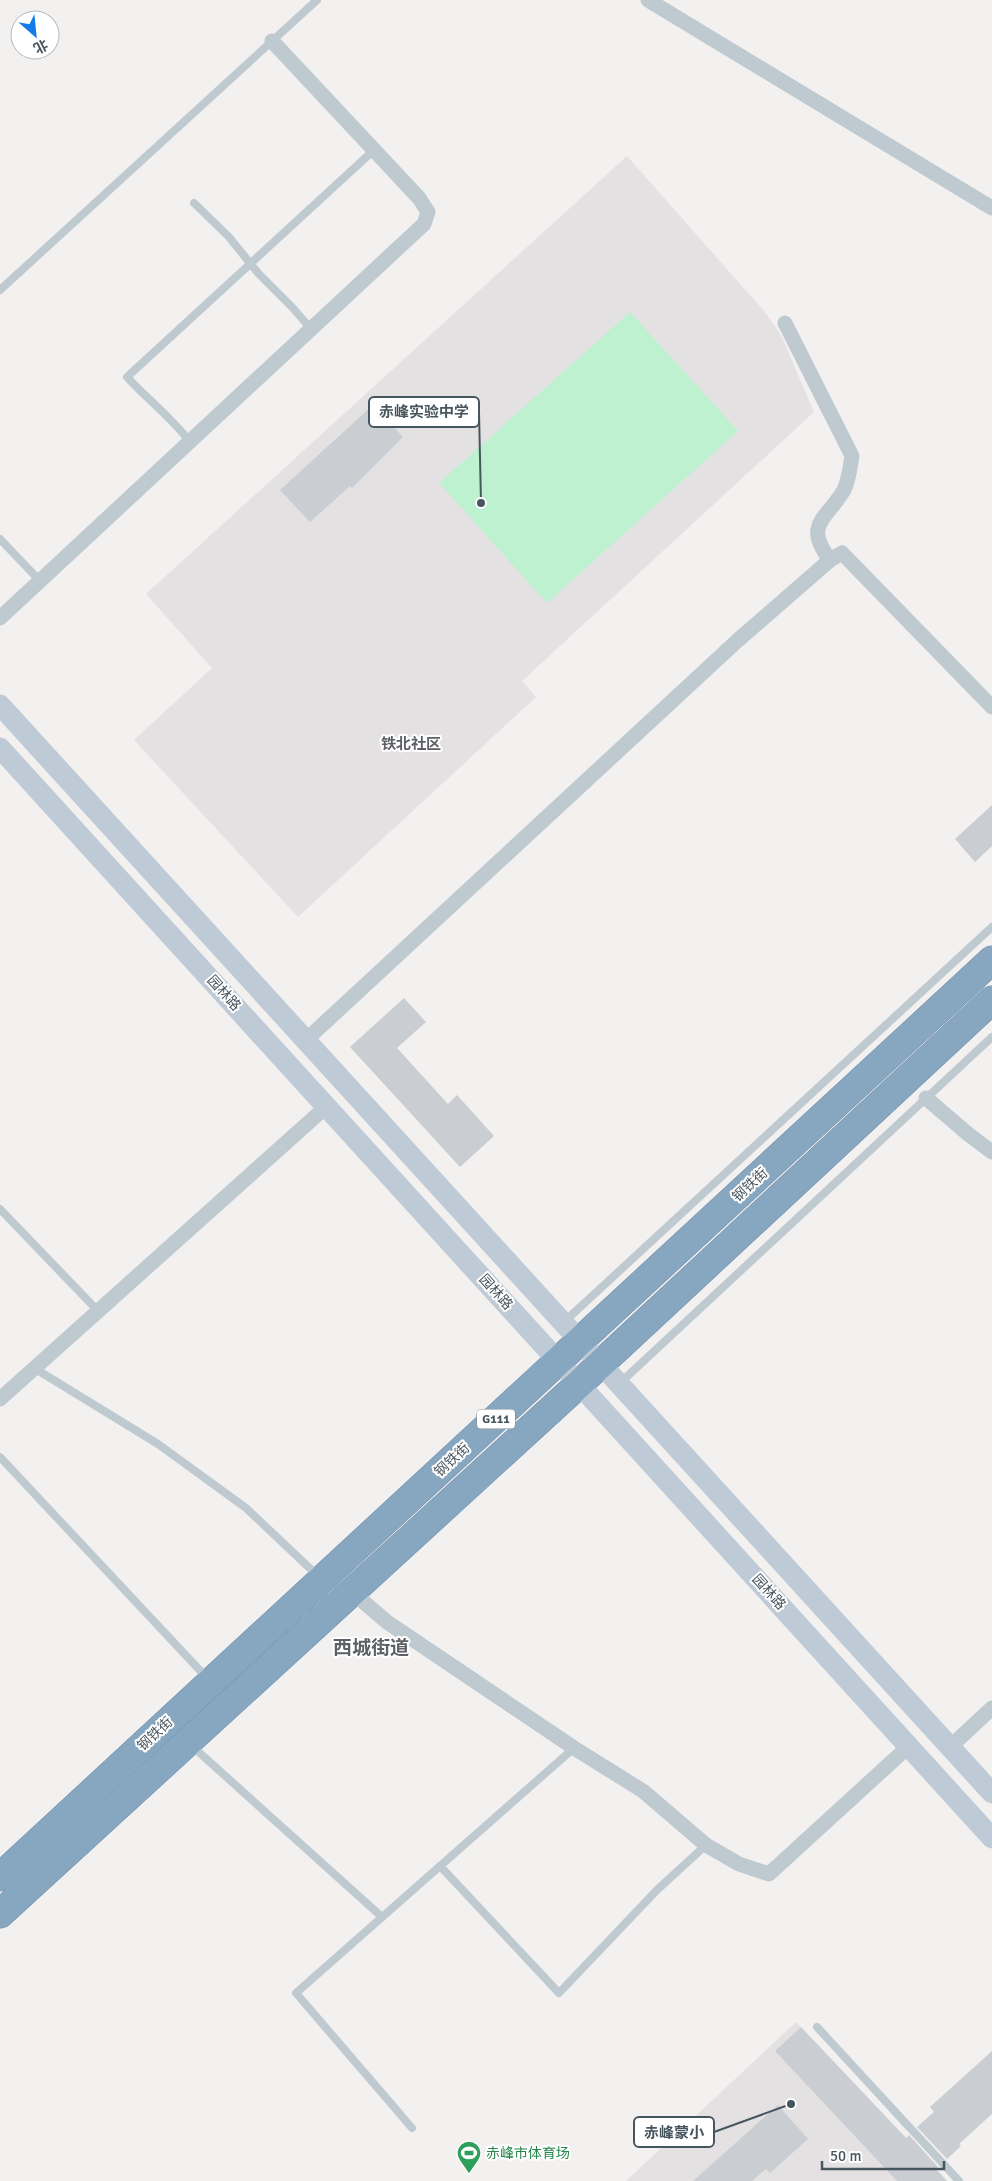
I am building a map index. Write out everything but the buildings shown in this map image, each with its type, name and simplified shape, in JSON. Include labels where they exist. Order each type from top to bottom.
[{"type":"highway","name":"钢铁街","points":[[0,1877],[559,1361],[573,1332],[992,960]]},
{"type":"highway","name":"钢铁街","points":[[0,1914],[580,1384],[992,1000]]},
{"type":"street","points":[[648,0],[992,208]]},
{"type":"street","points":[[0,618],[424,224],[428,212],[419,198],[272,41]]},
{"type":"street","points":[[785,323],[852,456],[844,490],[817,528],[818,545],[830,560]]},
{"type":"street","points":[[306,1040],[737,641],[830,560],[842,553],[992,707]]},
{"type":"street","name":"园林路","points":[[0,705],[602,1363],[992,1793]]},
{"type":"street","name":"园林路","points":[[3,757],[327,1106],[992,1838]]},
{"type":"street","points":[[926,1098],[992,1152]]},
{"type":"street","points":[[0,1399],[327,1106]]},
{"type":"street","points":[[352,1592],[386,1622],[574,1748],[643,1791],[706,1845],[739,1864],[769,1874],[909,1746]]},
{"type":"street","points":[[950,1747],[992,1708]]},
{"type":"lane","points":[[0,290],[317,0]]},
{"type":"lane","points":[[190,442],[159,406],[140,392],[127,378],[374,150]]},
{"type":"lane","points":[[194,203],[230,236],[250,264],[311,329]]},
{"type":"lane","points":[[0,538],[40,581]]},
{"type":"lane","points":[[573,1332],[992,927]]},
{"type":"lane","points":[[620,1383],[992,1037]]},
{"type":"lane","points":[[0,1208],[98,1311]]},
{"type":"lane","points":[[34,1368],[158,1444],[246,1508],[322,1580]]},
{"type":"lane","points":[[0,1457],[211,1682]]},
{"type":"lane","points":[[188,1742],[382,1917]]},
{"type":"lane","points":[[412,2128],[296,1993],[574,1748]]},
{"type":"lane","points":[[440,1866],[559,1993],[657,1890],[706,1845]]},
{"type":"lane","points":[[817,2028],[960,2181]]},
{"type":"shaded area","points":[[627,156],[764,311],[781,335],[814,412],[522,681],[536,697],[298,917],[134,740],[212,668],[146,594]]},
{"type":"shaded area","points":[[796,2022],[947,2181],[626,2181]]},
{"type":"green space","points":[[630,312],[738,431],[547,603],[439,483]]},
{"type":"place","name":"赤峰实验中学","points":[[481,503]]},
{"type":"place","name":"赤峰蒙小","points":[[791,2104]]},
{"type":"place","name":"赤峰市体育场","points":[[469,2174]]},
{"type":"district","name":"铁北社区","points":[[411,744]]},
{"type":"district","name":"西城街道","points":[[371,1648]]}]
